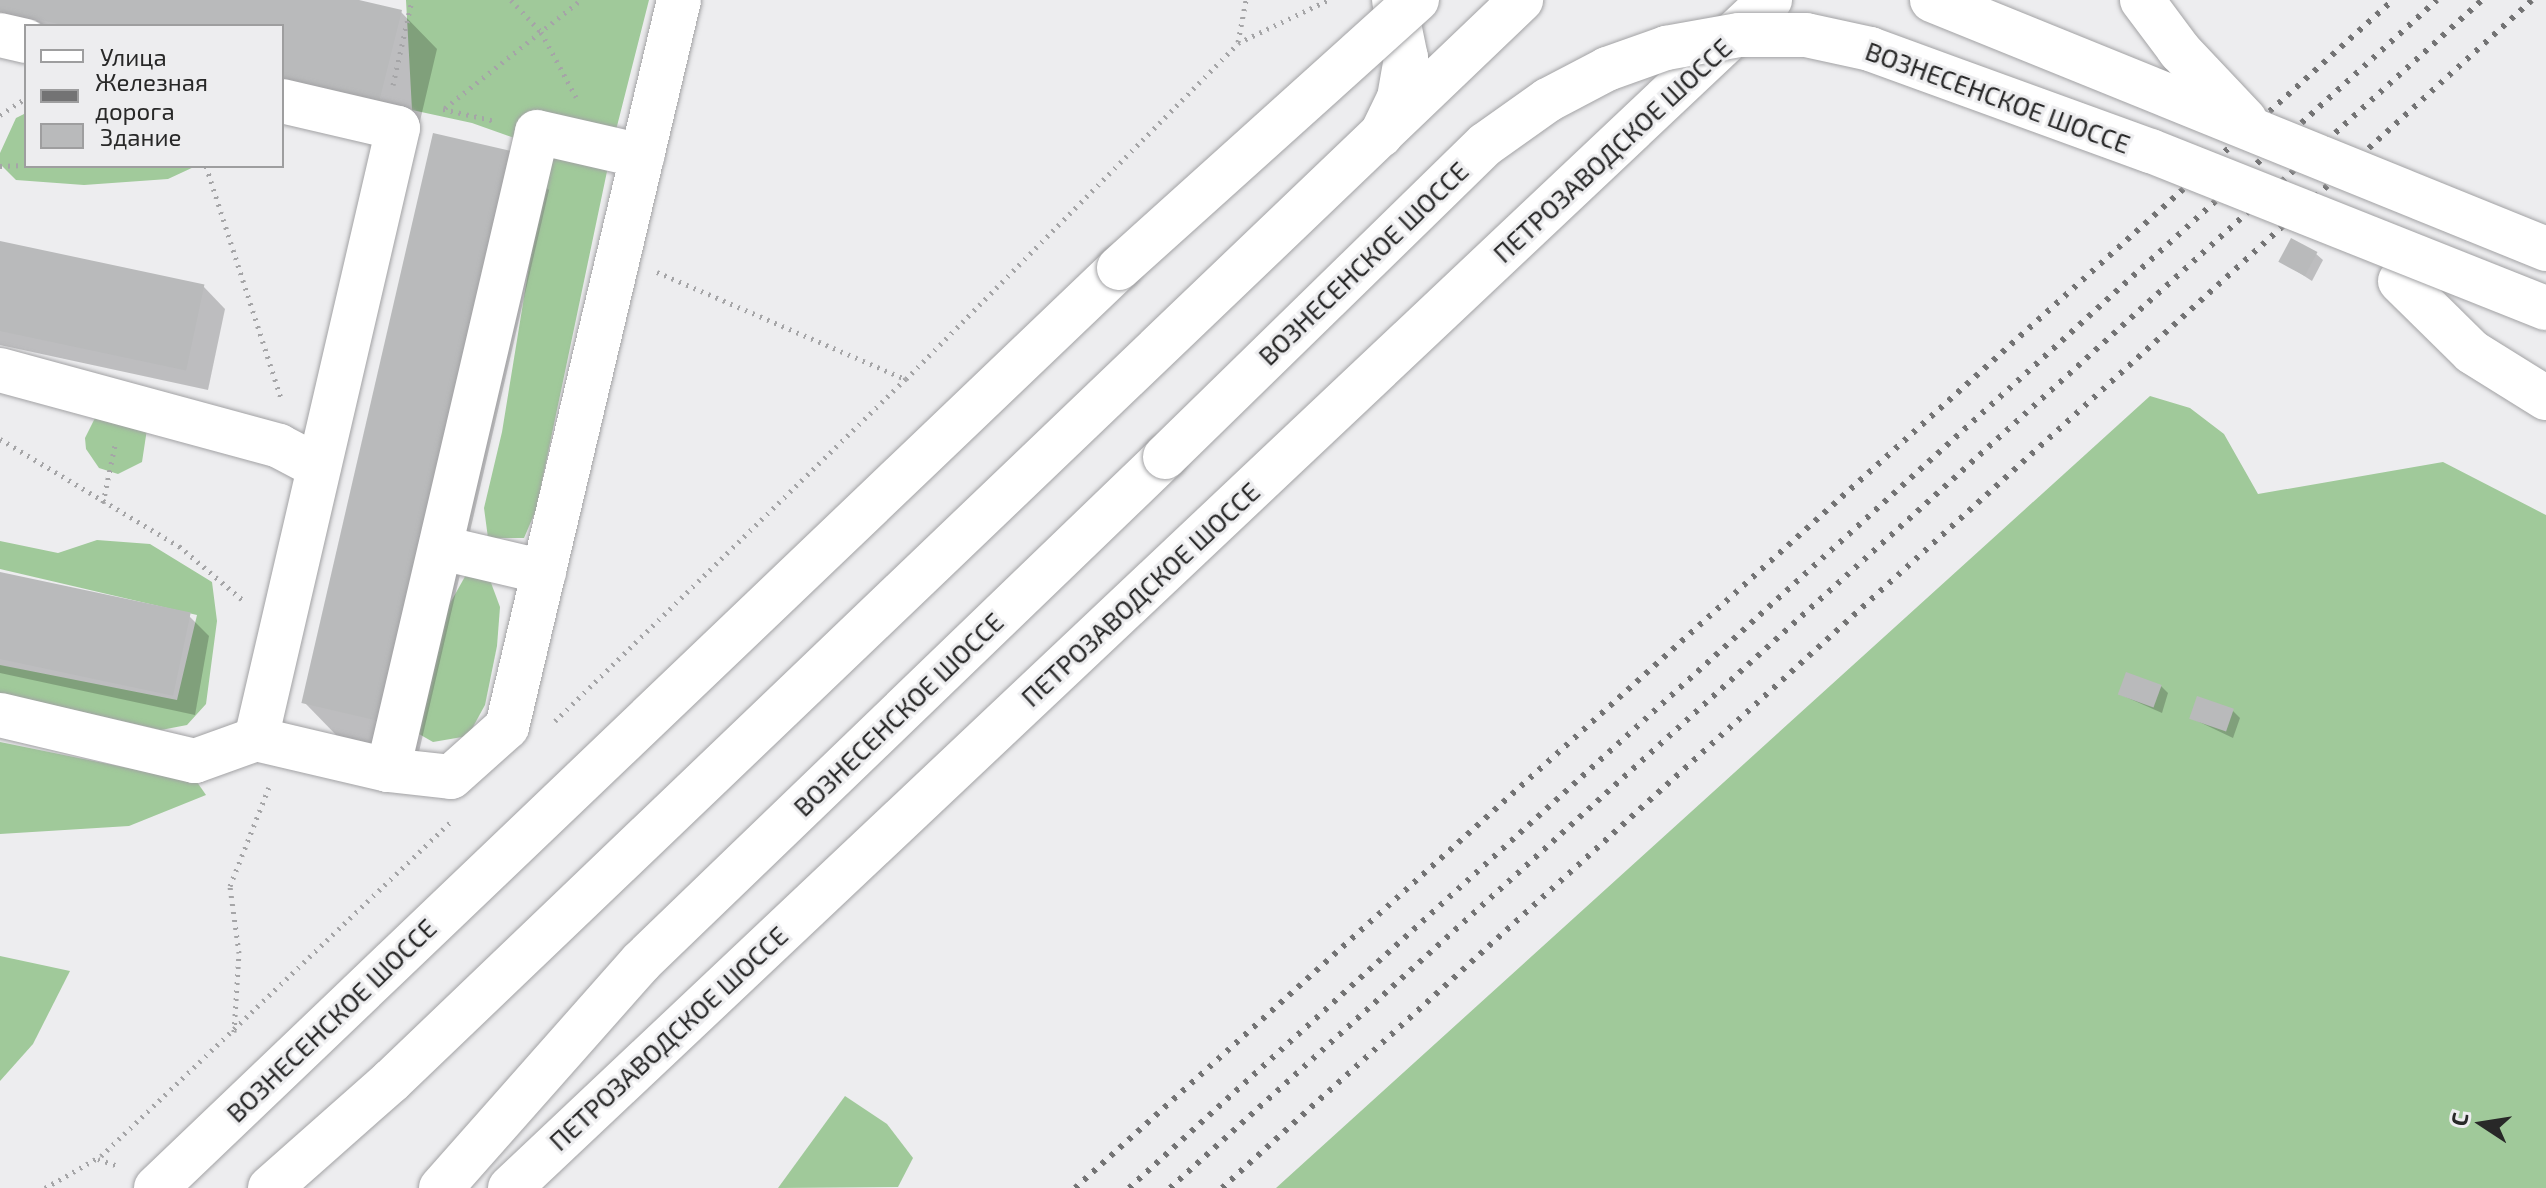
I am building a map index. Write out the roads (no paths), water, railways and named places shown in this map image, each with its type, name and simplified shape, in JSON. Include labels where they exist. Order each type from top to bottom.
[{"type":"main road","points":[[0,715],[195,761],[270,742],[388,770],[451,777],[507,727],[616,268],[622,152],[679,0]]},
{"type":"main road","points":[[1381,135],[1399,98],[1406,58],[1394,0]]},
{"type":"main road","name":"ВОЗНЕСЕНСКОЕ ШОССЕ","points":[[139,1178],[1119,268],[1417,0]]},
{"type":"main road","points":[[270,1188],[402,1070],[1521,0]]},
{"type":"main road","name":"ПЕТРОЗАВОДСКОЕ ШОССЕ","points":[[510,1188],[1770,0]]},
{"type":"main road","points":[[1932,0],[2546,249]]},
{"type":"main road","points":[[2142,0],[2180,51],[2252,128]]},
{"type":"main road","points":[[0,35],[24,41]]},
{"type":"main road","name":"ВОЗНЕСЕНСКОЕ ШОССЕ","points":[[441,1188],[641,962],[1486,144],[1548,100],[1607,69],[1666,48],[1739,35],[1806,35],[1870,49],[2151,151],[2546,308]]},
{"type":"main road","points":[[270,742],[280,632],[319,467],[390,127],[284,101]]},
{"type":"main road","points":[[388,770],[537,132],[622,152]]},
{"type":"main road","points":[[2400,281],[2472,352],[2546,398]]},
{"type":"main road","points":[[0,370],[124,401],[279,446],[319,467]]},
{"type":"main road","points":[[442,548],[544,572]]},
{"type":"railway","points":[[1075,1188],[2393,0]]},
{"type":"railway","points":[[1129,1188],[2437,0]]},
{"type":"railway","points":[[1170,1188],[2482,0]]},
{"type":"railway","points":[[1222,1188],[2532,0]]}]
